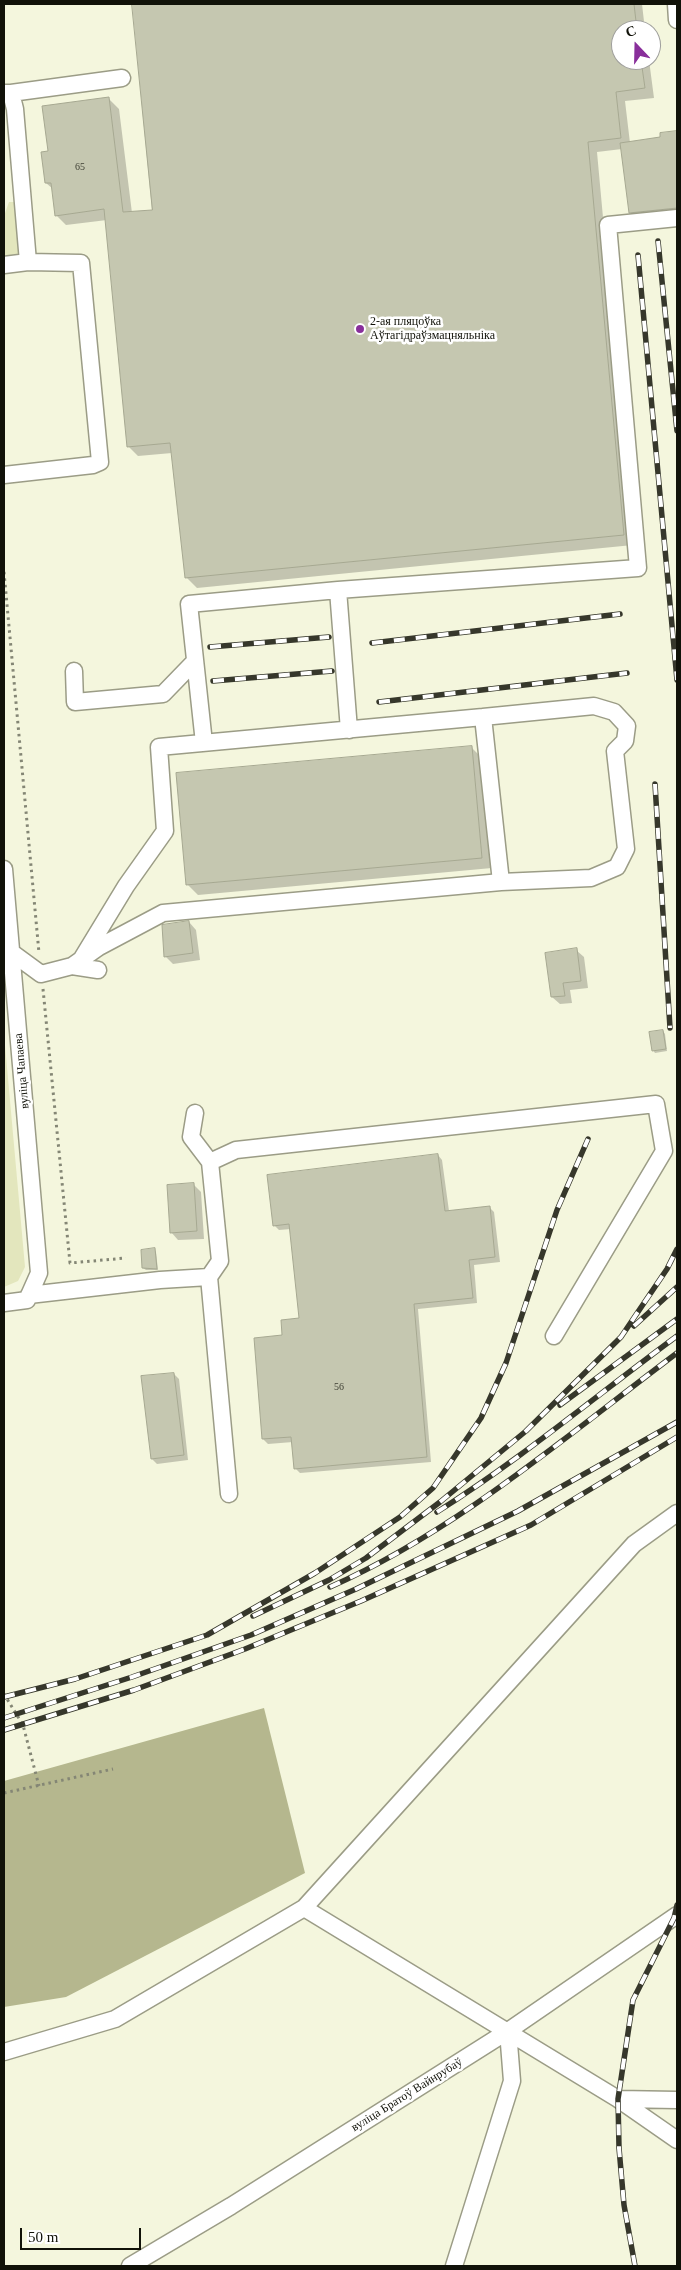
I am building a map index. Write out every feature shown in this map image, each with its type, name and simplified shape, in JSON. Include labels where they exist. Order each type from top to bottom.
[{"type":"street","points":[[676,4],[677,20]]},
{"type":"street","points":[[28,262],[15,110],[7,93],[122,78]]},
{"type":"street","points":[[204,743],[189,604],[338,590],[638,568],[608,225],[677,218]]},
{"type":"street","points":[[4,265],[28,262],[82,263],[100,462],[93,465],[4,475]]},
{"type":"street","points":[[338,590],[349,730]]},
{"type":"street","points":[[74,671],[75,702],[163,694],[195,661]]},
{"type":"street","points":[[11,952],[41,974],[76,963],[99,947],[163,913],[501,882],[591,878],[618,867],[626,848],[615,751],[625,741],[627,726],[614,712],[594,706],[159,747],[165,831],[126,886],[76,963]]},
{"type":"street","points":[[483,717],[501,882]]},
{"type":"street","name":"вуліца Чапаева","points":[[4,869],[39,1273],[29,1295]]},
{"type":"street","points":[[76,963],[98,970]]},
{"type":"street","points":[[210,1162],[236,1150],[656,1104],[664,1151],[554,1336]]},
{"type":"street","points":[[195,1113],[191,1137],[210,1162],[220,1261],[209,1277],[229,1494]]},
{"type":"street","points":[[4,1304],[27,1300],[29,1295],[160,1280],[209,1277]]},
{"type":"street","points":[[4,2052],[115,2018],[304,1908],[634,1544],[677,1513]]},
{"type":"street","points":[[304,1908],[618,2099],[677,2140]]},
{"type":"street","name":"вуліца Братоў Вайнрубаў","points":[[130,2266],[240,2200],[508,2031],[677,1915]]},
{"type":"street","points":[[454,2266],[512,2081],[508,2031]]},
{"type":"street","points":[[618,2099],[677,2100]]},
{"type":"path","points":[[4,572],[70,1263],[126,1258]]},
{"type":"path","points":[[4,1694],[23,1725],[38,1786]]},
{"type":"path","points":[[4,1793],[114,1769]]},
{"type":"green space","points":[[9,202],[15,202],[20,256],[4,258],[4,216]]},
{"type":"green space","points":[[4,1034],[25,1267],[18,1281],[4,1287]]},
{"type":"green space","points":[[264,1708],[305,1873],[66,1997],[4,2007],[4,1781]]},
{"type":"building","name":"2-ая пляцоўка Аўтагідраўзмацняльніка","points":[[132,4],[634,4],[636,20],[611,20],[611,70],[642,70],[645,88],[616,92],[621,138],[588,142],[624,535],[185,578],[170,443],[127,447],[104,209],[55,216],[51,183],[45,183],[41,152],[48,151],[42,106],[109,97],[123,212],[152,210]]},
{"type":"building","points":[[677,131],[677,208],[629,213],[620,143],[660,137],[660,133]]},
{"type":"building","points":[[472,746],[482,858],[186,885],[176,773]]},
{"type":"building","points":[[189,921],[193,953],[164,957],[162,925]]},
{"type":"building","points":[[577,948],[581,981],[563,983],[565,996],[551,997],[545,953]]},
{"type":"building","points":[[663,1030],[666,1049],[652,1051],[649,1032]]},
{"type":"building","points":[[438,1154],[445,1211],[490,1206],[495,1257],[469,1260],[473,1298],[414,1304],[427,1457],[294,1469],[291,1437],[262,1439],[254,1338],[282,1335],[281,1320],[299,1318],[289,1224],[273,1226],[267,1175]]},
{"type":"building","points":[[194,1183],[197,1231],[170,1233],[167,1185]]},
{"type":"building","points":[[155,1248],[157,1269],[142,1268],[141,1250]]},
{"type":"building","points":[[174,1373],[184,1455],[151,1459],[141,1376]]},
{"type":"railway","points":[[658,241],[677,431]]},
{"type":"railway","points":[[638,255],[677,680]]},
{"type":"railway","points":[[372,643],[620,614]]},
{"type":"railway","points":[[210,647],[329,637]]},
{"type":"railway","points":[[213,681],[332,671]]},
{"type":"railway","points":[[379,702],[627,673]]},
{"type":"railway","points":[[655,784],[670,1028]]},
{"type":"railway","points":[[4,1697],[75,1679],[207,1635],[315,1573],[400,1517],[433,1488],[481,1418],[506,1363],[557,1210],[588,1139]]},
{"type":"railway","points":[[253,1616],[329,1580],[366,1558],[440,1502],[526,1431],[621,1337],[667,1269],[677,1249]]},
{"type":"railway","points":[[634,1326],[677,1287]]},
{"type":"railway","points":[[560,1405],[677,1319]]},
{"type":"railway","points":[[437,1512],[529,1449],[677,1336]]},
{"type":"railway","points":[[330,1587],[377,1564],[467,1510],[510,1480],[677,1353]]},
{"type":"railway","points":[[4,1718],[132,1677],[251,1635],[356,1589],[518,1511],[677,1422]]},
{"type":"railway","points":[[4,1730],[134,1690],[245,1649],[361,1601],[531,1525],[677,1437]]},
{"type":"railway","points":[[635,2266],[624,2205],[619,2148],[618,2099],[633,2000],[674,1918],[677,1905]]},
{"type":"place","name":"2-ая пляцоўка Аўтагідраўзмацняльніка","points":[[360,329]]}]
